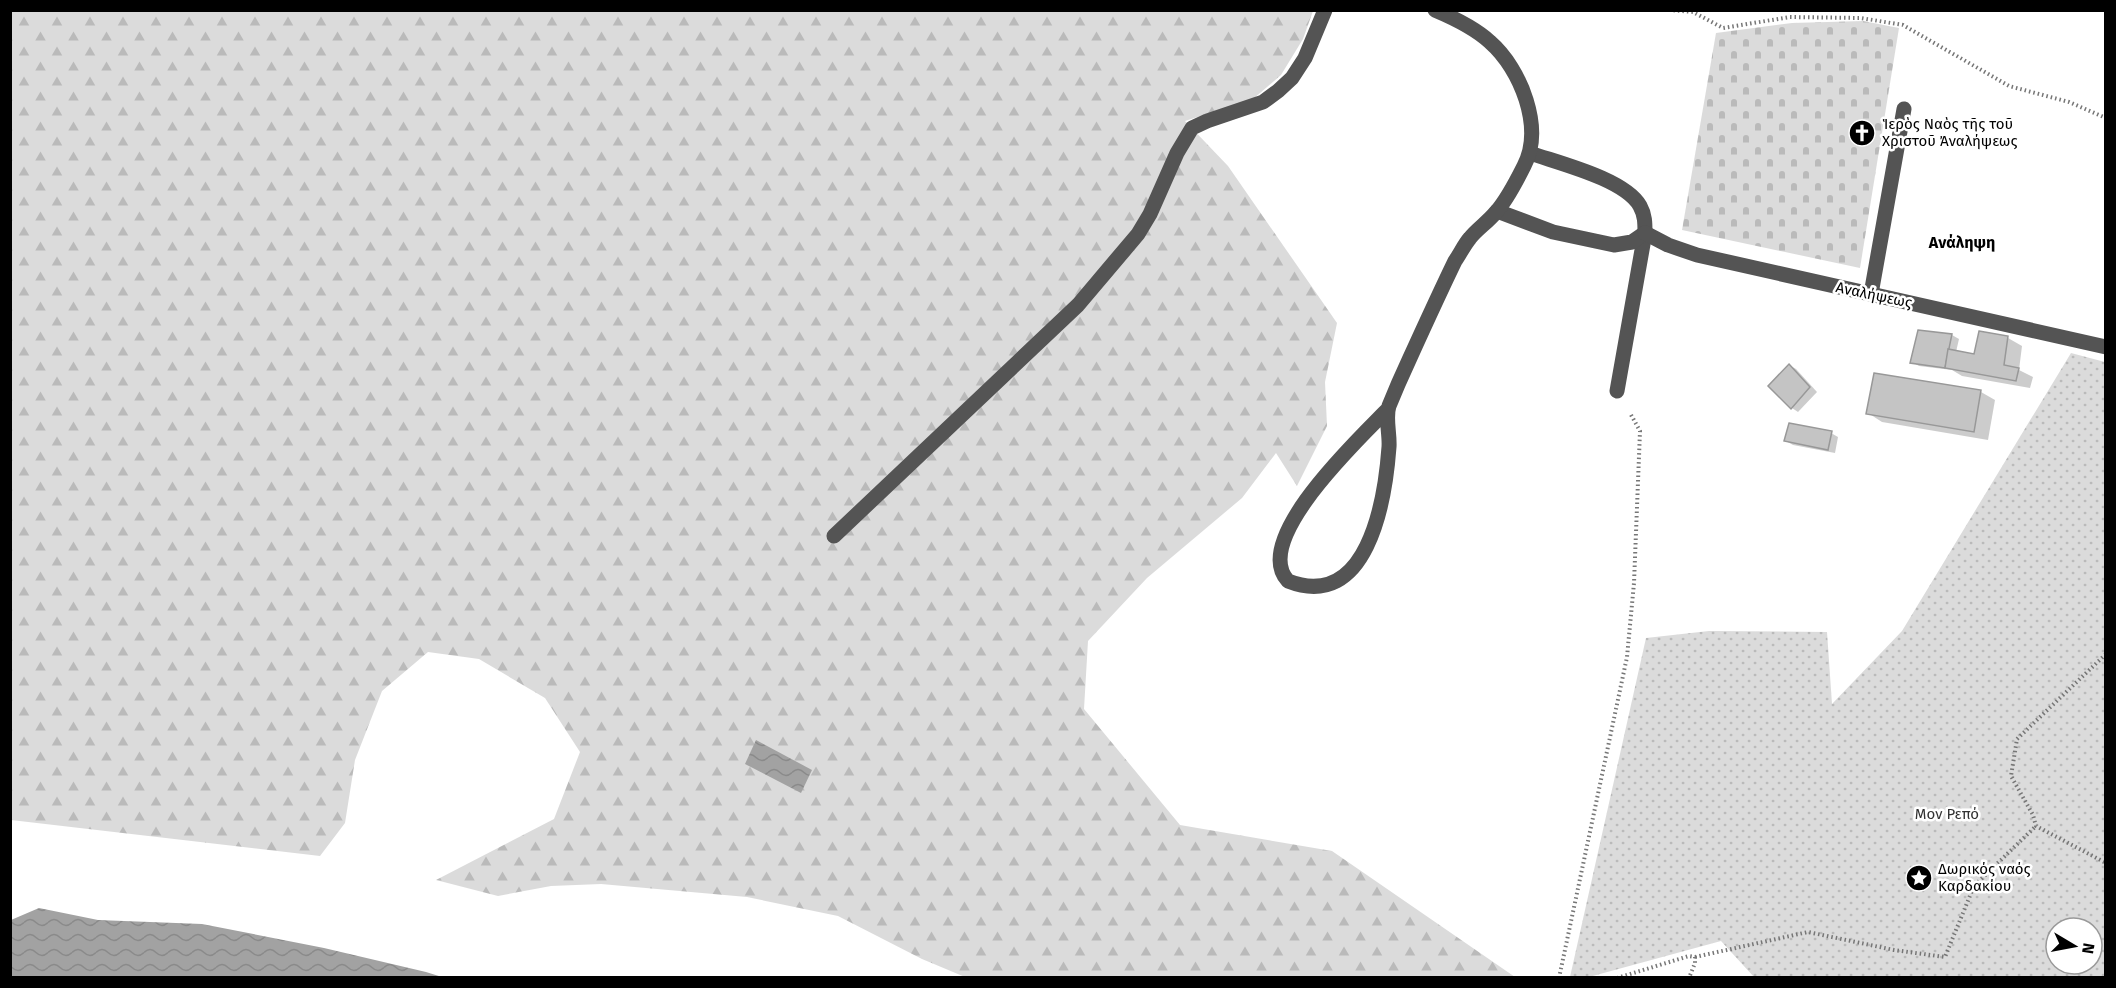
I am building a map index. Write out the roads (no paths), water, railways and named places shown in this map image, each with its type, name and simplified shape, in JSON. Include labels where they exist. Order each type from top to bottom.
[{"type":"street","points":[[834,536],[1078,305],[1138,234],[1150,214],[1177,153],[1192,128],[1263,102],[1292,78],[1305,58],[1325,10]]},
{"type":"street","points":[[1388,409],[1389,446],[1384,491],[1377,519],[1356,565],[1338,581],[1324,586],[1313,587],[1288,581],[1280,571],[1280,565],[1283,545],[1293,517],[1317,486],[1388,409],[1455,261],[1469,239],[1497,211],[1530,153],[1533,134],[1526,97],[1513,70],[1492,43],[1478,32],[1435,10]]},
{"type":"street","points":[[1871,294],[1904,109]]},
{"type":"street","points":[[1530,153],[1589,173],[1619,187],[1639,203],[1645,218],[1645,233],[1617,391]]},
{"type":"street","points":[[1497,211],[1553,232],[1614,245],[1632,242],[1645,233]]},
{"type":"street","name":"Αναλήψεως","points":[[1645,233],[1668,245],[1697,255],[2106,347]]},
{"type":"water","points":[[756,740],[812,770],[801,793],[745,764]]},
{"type":"water","points":[[39,908],[98,920],[202,924],[324,948],[442,977],[11,977],[11,920]]},
{"type":"place","name":"Ἱερὸς Ναὸς τῆς τοῦ Χριστοῦ Ἀναλήψεως","points":[[1862,133]]},
{"type":"place","name":"Δωρικός ναός Καρδακίου","points":[[1919,878]]},
{"type":"district","name":"Ανάληψη","points":[[1962,242]]},
{"type":"park label","name":"Μον Ρεπό","points":[[1947,814]]}]
